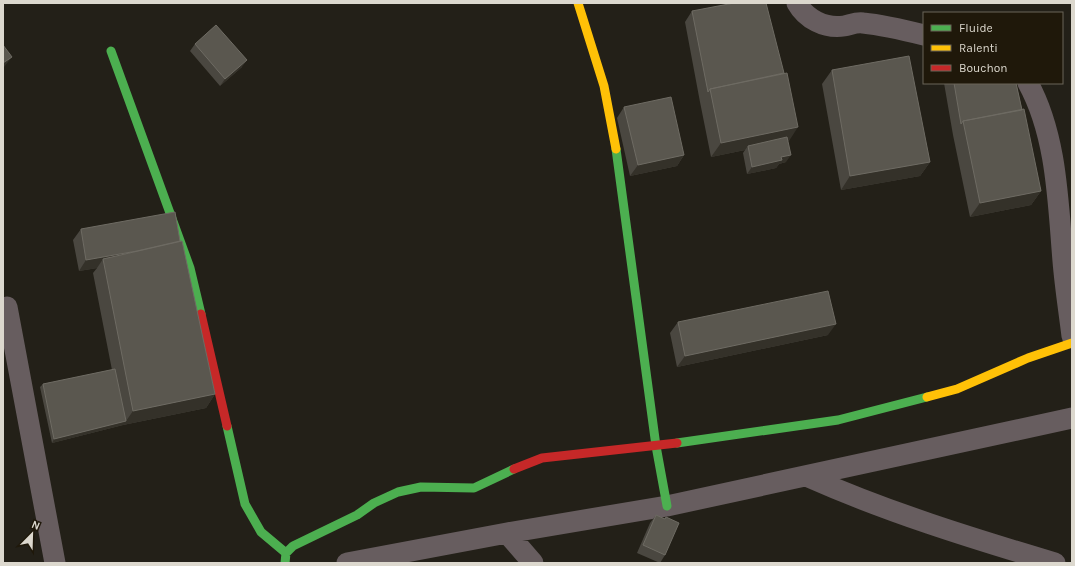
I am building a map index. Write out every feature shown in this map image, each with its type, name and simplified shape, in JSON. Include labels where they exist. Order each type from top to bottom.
[{"type":"street","points":[[578,3],[586,33],[596,59],[608,99],[616,148],[656,446],[667,506]]},
{"type":"street","points":[[797,3],[802,12],[813,21],[826,25],[842,27],[860,22],[923,35]]},
{"type":"street","points":[[111,51],[190,268],[245,504],[261,532],[286,553]]},
{"type":"street","points":[[1029,84],[1034,94],[1046,129],[1054,170],[1072,336]]},
{"type":"street","points":[[7,307],[21,372],[55,563]]},
{"type":"street","points":[[285,563],[286,553],[293,546],[357,515],[374,503],[398,492],[421,487],[474,488],[519,466],[542,458],[656,446],[838,420],[957,389],[1028,358],[1072,343]]},
{"type":"street","points":[[347,563],[508,533],[667,506],[1072,418]]},
{"type":"street","points":[[806,476],[846,494],[991,544],[1055,563]]},
{"type":"street","points":[[508,533],[533,563]]},
{"type":"building","points":[[734,3],[766,3],[784,73],[710,89],[708,92],[692,11]]},
{"type":"building","points":[[216,25],[247,60],[225,79],[195,44]]},
{"type":"building","points":[[3,45],[12,57],[3,63]]},
{"type":"building","points":[[909,56],[930,162],[850,176],[832,70]]},
{"type":"building","points":[[787,73],[798,127],[721,143],[710,89]]},
{"type":"building","points":[[954,84],[1016,84],[1022,110],[963,121],[961,124]]},
{"type":"building","points":[[671,97],[684,155],[638,165],[624,107]]},
{"type":"building","points":[[1024,109],[1041,191],[980,203],[963,121]]},
{"type":"building","points":[[787,137],[791,155],[781,157],[782,160],[752,167],[748,146]]},
{"type":"building","points":[[175,212],[180,241],[137,251],[86,260],[81,229]]},
{"type":"building","points":[[182,241],[215,394],[133,411],[103,259]]},
{"type":"building","points":[[828,291],[836,324],[685,356],[678,322]]},
{"type":"building","points":[[115,369],[126,421],[54,439],[43,384]]},
{"type":"building","points":[[656,515],[665,519],[666,517],[679,523],[665,555],[643,545]]},
{"type":"traffic: fast","points":[[111,51],[190,268],[201,314]]},
{"type":"traffic: fast","points":[[616,149],[656,446],[667,506]]},
{"type":"traffic: fast","points":[[677,443],[838,420],[927,397]]},
{"type":"traffic: fast","points":[[227,426],[245,504],[261,532],[286,553]]},
{"type":"traffic: fast","points":[[285,563],[286,553],[293,546],[357,515],[374,503],[398,492],[421,487],[474,488],[514,469]]},
{"type":"traffic: slow","points":[[578,3],[604,86],[616,149]]},
{"type":"traffic: slow","points":[[927,397],[957,389],[1028,358],[1072,343]]},
{"type":"traffic: jam","points":[[201,314],[227,426]]},
{"type":"traffic: jam","points":[[514,469],[542,458],[677,443]]}]
